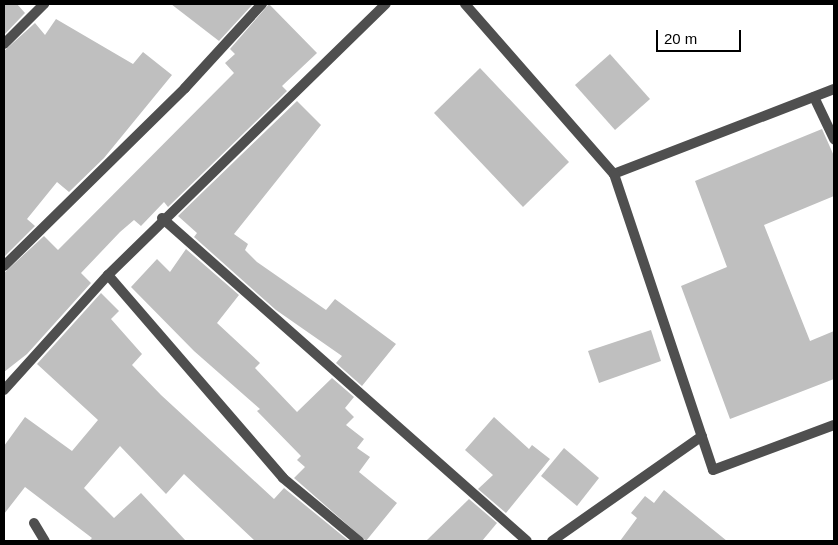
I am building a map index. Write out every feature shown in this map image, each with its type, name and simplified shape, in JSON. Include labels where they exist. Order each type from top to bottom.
[{"type":"street","points":[[4,44],[44,4]]},
{"type":"street","points":[[4,266],[185,88],[262,4]]},
{"type":"street","points":[[4,390],[162,218],[229,160],[386,4]]},
{"type":"street","points":[[465,4],[614,174],[713,470],[834,425]]},
{"type":"street","points":[[614,174],[834,89]]},
{"type":"street","points":[[814,97],[834,139]]},
{"type":"street","points":[[162,218],[527,541]]},
{"type":"street","points":[[108,275],[283,478],[359,541]]},
{"type":"street","points":[[552,541],[702,436]]},
{"type":"street","points":[[34,523],[45,541]]},
{"type":"building","points":[[4,4],[17,4],[25,13],[4,35]]},
{"type":"building","points":[[171,4],[253,4],[219,41]]},
{"type":"building","points":[[269,4],[317,53],[282,86],[287,91],[168,207],[164,202],[141,226],[134,220],[120,232],[81,273],[91,283],[27,354],[4,372],[4,273],[44,236],[58,250],[234,73],[225,63],[235,54],[230,49]]},
{"type":"building","points":[[56,19],[133,64],[143,52],[172,75],[104,158],[69,192],[57,182],[27,219],[35,226],[4,257],[4,51],[35,23],[45,35]]},
{"type":"building","points":[[610,54],[650,99],[615,130],[575,85]]},
{"type":"building","points":[[480,68],[569,162],[523,207],[434,113]]},
{"type":"building","points":[[297,101],[321,125],[234,234],[248,244],[245,250],[257,262],[326,310],[335,299],[396,344],[362,386],[336,363],[342,356],[276,310],[194,237],[197,233],[178,216]]},
{"type":"building","points":[[822,129],[834,156],[834,196],[764,225],[810,341],[834,331],[834,379],[730,419],[681,286],[727,267],[695,181]]},
{"type":"building","points":[[186,249],[239,295],[217,323],[260,363],[255,368],[297,412],[332,378],[354,397],[345,408],[354,417],[346,425],[364,439],[357,448],[370,457],[359,472],[397,503],[366,541],[294,478],[305,467],[297,460],[301,456],[257,411],[260,409],[194,351],[131,287],[157,259],[170,272]]},
{"type":"building","points":[[101,293],[119,311],[111,319],[142,354],[132,365],[161,395],[274,499],[284,488],[349,541],[255,541],[184,474],[166,494],[120,446],[84,488],[114,518],[141,493],[186,541],[89,541],[92,538],[25,487],[4,514],[4,446],[25,417],[72,451],[98,420],[37,364]]},
{"type":"building","points":[[651,330],[661,361],[599,383],[588,351]]},
{"type":"building","points":[[494,417],[529,449],[532,445],[550,459],[506,513],[478,489],[493,475],[465,450]]},
{"type":"building","points":[[564,448],[599,478],[577,506],[541,476]]},
{"type":"building","points":[[664,490],[727,541],[620,541],[637,518],[631,513],[645,496],[654,503]]},
{"type":"building","points":[[469,499],[497,523],[482,541],[426,541]]}]
